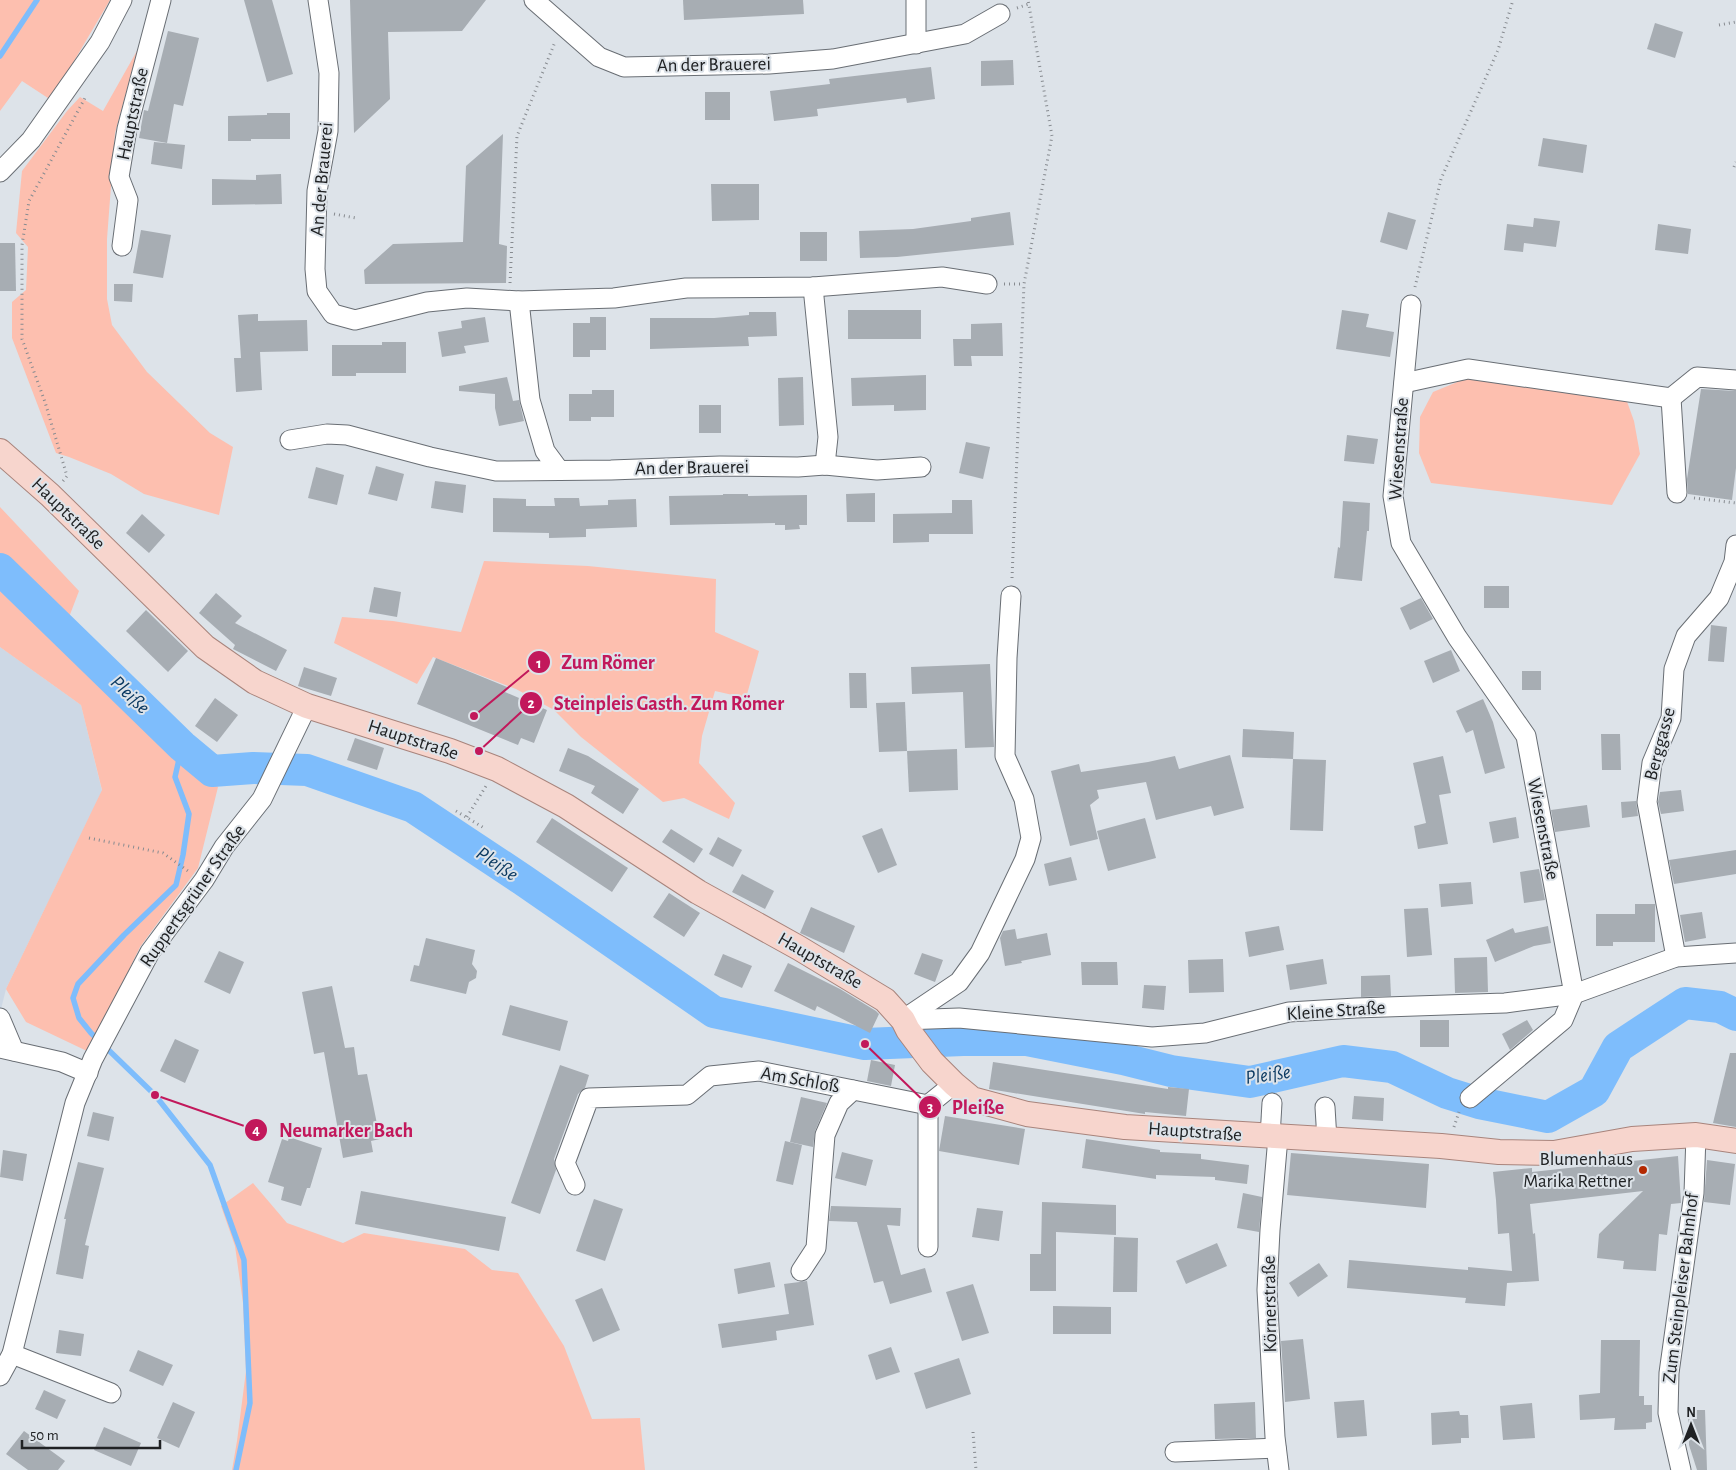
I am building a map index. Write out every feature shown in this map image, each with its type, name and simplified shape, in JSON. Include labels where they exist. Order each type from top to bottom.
[{"type":"main road","name":"Hauptstraße","points":[[0,451],[50,495],[206,647],[255,682],[307,706],[450,751],[497,769],[566,806],[698,892],[798,948],[885,1000],[906,1025],[932,1062],[972,1099],[1027,1114],[1125,1127],[1441,1146],[1499,1152],[1554,1153],[1632,1139],[1696,1135],[1736,1141]]},
{"type":"street","points":[[0,172],[31,140],[100,42],[122,0]]},
{"type":"street","name":"An der Brauerei","points":[[318,0],[329,73],[328,131],[317,190],[315,268],[317,291],[333,314],[355,320],[427,302],[468,298],[514,300],[614,298],[686,288],[813,287],[942,277],[987,284]]},
{"type":"street","name":"An der Brauerei","points":[[534,0],[599,57],[624,67],[769,64],[833,59],[965,34],[1000,14]]},
{"type":"street","points":[[916,0],[916,44]]},
{"type":"street","name":"Hauptstraße","points":[[122,246],[128,200],[119,177],[153,4]]},
{"type":"street","points":[[813,287],[828,437],[825,465]]},
{"type":"street","points":[[514,300],[530,400],[545,451],[558,470]]},
{"type":"street","name":"Wiesenstraße","points":[[1411,305],[1393,496],[1401,543],[1457,637],[1526,736],[1574,994]]},
{"type":"street","points":[[1404,383],[1468,369],[1671,398],[1698,377],[1736,380]]},
{"type":"street","points":[[1671,398],[1686,496]]},
{"type":"street","name":"An der Brauerei","points":[[290,440],[327,434],[347,435],[430,457],[496,471],[611,470],[720,466],[798,467],[825,465],[877,470],[921,468]]},
{"type":"street","name":"Berggasse","points":[[1676,957],[1647,802],[1652,763],[1671,718],[1674,669],[1686,636],[1719,598],[1734,562],[1736,545]]},
{"type":"street","points":[[906,1025],[959,982],[980,953],[1025,859],[1032,838],[1024,799],[1005,756],[1007,658],[1011,596]]},
{"type":"street","name":"Ruppertsgrüner Straße","points":[[0,1376],[12,1354],[75,1103],[90,1066],[150,952],[204,880],[224,847],[262,798],[307,706]]},
{"type":"street","name":"Kleine Straße","points":[[906,1025],[959,1018],[1152,1037],[1205,1033],[1289,1012],[1505,1003],[1574,994],[1676,957],[1736,953]]},
{"type":"street","points":[[1470,1098],[1563,1020],[1574,994]]},
{"type":"street","points":[[0,1018],[7,1049],[62,1062],[90,1066]]},
{"type":"street","name":"Am Schloß","points":[[575,1185],[565,1163],[588,1098],[687,1095],[710,1076],[759,1071],[928,1105]]},
{"type":"street","points":[[928,1247],[928,1105],[954,1084]]},
{"type":"street","points":[[801,1271],[816,1248],[825,1135],[840,1103],[853,1090]]},
{"type":"street","name":"Körnerstraße","points":[[1272,1103],[1274,1137],[1267,1290],[1277,1458]]},
{"type":"street","points":[[1326,1107],[1327,1140]]},
{"type":"street","name":"Zum Steinpleiser Bahnhof","points":[[1681,1470],[1668,1413],[1669,1373],[1694,1193],[1696,1135]]},
{"type":"street","points":[[12,1354],[110,1393]]},
{"type":"street","points":[[1175,1452],[1277,1458]]},
{"type":"street","points":[[1230,1458],[1277,1458]]},
{"type":"path","points":[[1011,596],[1024,284],[1052,136],[1028,0]]},
{"type":"path","points":[[1411,305],[1441,179],[1498,50],[1513,0]]},
{"type":"path","points":[[1718,25],[1736,22]]},
{"type":"path","points":[[514,300],[517,136],[561,25]]},
{"type":"path","points":[[50,495],[68,476],[45,402],[22,339],[22,245],[29,201],[88,93],[82,66]]},
{"type":"path","points":[[1734,167],[1736,162]]},
{"type":"path","points":[[1686,496],[1736,503]]},
{"type":"path","points":[[467,817],[497,769]]},
{"type":"path","points":[[456,811],[484,828]]},
{"type":"path","points":[[90,838],[163,853],[194,875]]},
{"type":"path","points":[[973,1432],[976,1470]]},
{"type":"shaded area","points":[[0,0],[110,0],[51,100],[22,81],[0,111]]},
{"type":"shaded area","points":[[138,49],[115,133],[107,239],[107,299],[112,325],[147,372],[210,433],[233,447],[219,515],[144,494],[111,474],[56,453],[12,338],[12,302],[26,290],[28,247],[16,233],[22,171],[67,111],[80,97],[103,111]]},
{"type":"shaded area","points":[[1467,378],[1625,396],[1634,421],[1640,454],[1612,505],[1431,483],[1419,453],[1420,417],[1433,392]]},
{"type":"shaded area","points":[[0,507],[79,591],[66,625],[218,787],[198,868],[140,947],[89,1052],[26,1022],[6,989],[102,790],[81,705],[0,647]]},
{"type":"shaded area","points":[[484,561],[588,566],[716,579],[715,632],[759,651],[746,698],[715,691],[702,736],[699,763],[735,803],[729,819],[684,798],[663,802],[581,737],[554,710],[516,689],[433,657],[417,684],[334,643],[342,617],[393,621],[461,632]]},
{"type":"shaded area","points":[[0,647],[81,705],[102,791],[6,989],[0,1013]]},
{"type":"shaded area","points":[[253,1183],[287,1223],[343,1243],[364,1233],[465,1249],[492,1270],[518,1273],[564,1346],[592,1419],[640,1418],[645,1470],[232,1470],[246,1371],[243,1303],[235,1246],[221,1206]]},
{"type":"building","points":[[244,0],[272,0],[293,74],[267,82]]},
{"type":"building","points":[[350,0],[486,0],[462,31],[388,32],[390,99],[354,133]]},
{"type":"building","points":[[683,0],[803,0],[804,14],[684,20]]},
{"type":"building","points":[[1655,23],[1683,32],[1675,58],[1647,49]]},
{"type":"building","points":[[168,31],[199,38],[183,106],[174,104],[167,143],[139,138],[144,110],[148,111]]},
{"type":"building","points":[[1013,60],[1014,85],[981,86],[981,61]]},
{"type":"building","points":[[931,67],[935,99],[907,103],[906,98],[817,109],[818,116],[774,121],[770,91],[830,84],[829,79]]},
{"type":"building","points":[[705,92],[730,92],[730,120],[705,120]]},
{"type":"building","points":[[267,113],[290,113],[290,139],[228,141],[228,116],[267,115]]},
{"type":"building","points":[[503,134],[499,244],[507,246],[506,283],[365,284],[364,270],[393,244],[463,242],[466,166]]},
{"type":"building","points":[[1543,138],[1587,145],[1583,173],[1538,166]]},
{"type":"building","points":[[154,142],[185,145],[182,169],[151,164]]},
{"type":"building","points":[[281,174],[282,204],[212,205],[212,179],[256,180],[256,175]]},
{"type":"building","points":[[711,184],[759,184],[759,220],[712,221]]},
{"type":"building","points":[[1010,212],[1014,245],[897,257],[860,258],[859,231],[913,229],[971,221],[971,218]]},
{"type":"building","points":[[1388,212],[1416,220],[1407,250],[1380,242]]},
{"type":"building","points":[[1534,218],[1560,221],[1556,247],[1524,243],[1523,252],[1504,250],[1507,224],[1533,227]]},
{"type":"building","points":[[1658,224],[1691,229],[1688,254],[1655,250]]},
{"type":"building","points":[[141,230],[171,235],[163,278],[133,273]]},
{"type":"building","points":[[800,232],[827,232],[827,261],[800,261]]},
{"type":"building","points":[[0,243],[15,243],[16,291],[0,291]]},
{"type":"building","points":[[114,284],[133,284],[132,302],[114,301]]},
{"type":"building","points":[[848,310],[921,310],[921,339],[848,339]]},
{"type":"building","points":[[1342,310],[1369,314],[1366,327],[1394,332],[1390,357],[1336,349]]},
{"type":"building","points":[[749,312],[776,312],[777,336],[748,337],[749,346],[650,349],[650,318],[714,318],[749,315]]},
{"type":"building","points":[[258,314],[258,321],[307,320],[308,351],[260,352],[262,390],[236,392],[234,358],[241,358],[238,315]]},
{"type":"building","points":[[485,317],[489,342],[464,346],[466,353],[442,357],[438,332],[462,328],[461,321]]},
{"type":"building","points":[[590,317],[606,317],[606,350],[590,350],[590,357],[573,357],[573,323],[590,323]]},
{"type":"building","points":[[1002,323],[1003,356],[971,356],[972,366],[954,366],[953,339],[971,339],[971,324]]},
{"type":"building","points":[[382,342],[406,342],[406,373],[356,373],[356,376],[332,376],[332,345],[382,345]]},
{"type":"building","points":[[926,375],[926,410],[894,411],[894,405],[852,406],[851,378]]},
{"type":"building","points":[[507,377],[513,401],[519,400],[524,421],[499,426],[495,408],[495,394],[459,391],[459,386]]},
{"type":"building","points":[[803,377],[804,425],[779,426],[778,378]]},
{"type":"building","points":[[1701,389],[1736,391],[1736,468],[1732,500],[1688,494],[1687,479]]},
{"type":"building","points":[[592,390],[614,390],[614,417],[591,417],[591,421],[569,421],[569,394],[592,394]]},
{"type":"building","points":[[699,405],[721,405],[721,433],[699,433]]},
{"type":"building","points":[[1347,435],[1378,439],[1374,464],[1344,461]]},
{"type":"building","points":[[966,442],[990,447],[983,479],[959,473]]},
{"type":"building","points":[[376,466],[404,474],[397,501],[368,494]]},
{"type":"building","points":[[316,467],[344,475],[337,505],[308,498]]},
{"type":"building","points":[[435,481],[466,485],[463,513],[431,508]]},
{"type":"building","points":[[875,493],[875,522],[847,522],[846,494]]},
{"type":"building","points":[[748,494],[748,496],[807,495],[807,525],[799,525],[800,529],[785,530],[785,525],[775,525],[775,523],[670,525],[669,496]]},
{"type":"building","points":[[493,498],[526,499],[526,506],[555,506],[554,498],[579,498],[580,506],[608,505],[608,500],[636,499],[637,527],[586,529],[586,537],[549,538],[549,533],[493,532]]},
{"type":"building","points":[[952,500],[972,500],[973,534],[929,534],[929,542],[893,543],[893,514],[952,513]]},
{"type":"building","points":[[1343,501],[1370,503],[1369,531],[1367,531],[1362,581],[1334,578],[1338,547],[1340,548]]},
{"type":"building","points":[[142,514],[165,535],[149,553],[126,533]]},
{"type":"building","points":[[1484,586],[1509,586],[1509,608],[1484,608]]},
{"type":"building","points":[[374,587],[401,592],[397,617],[369,612]]},
{"type":"building","points":[[216,593],[242,616],[235,623],[287,650],[276,671],[233,649],[235,645],[199,613]]},
{"type":"building","points":[[1421,598],[1433,619],[1410,630],[1400,608]]},
{"type":"building","points":[[146,610],[188,651],[168,672],[126,631]]},
{"type":"building","points":[[1711,625],[1727,627],[1724,662],[1708,661]]},
{"type":"building","points":[[1451,650],[1460,671],[1433,683],[1424,661]]},
{"type":"building","points":[[436,658],[507,687],[505,692],[547,710],[534,743],[521,738],[518,745],[417,704]]},
{"type":"building","points":[[990,664],[994,747],[965,748],[963,692],[912,694],[911,667]]},
{"type":"building","points":[[304,667],[337,678],[331,696],[298,686]]},
{"type":"building","points":[[1522,671],[1541,671],[1541,690],[1522,690]]},
{"type":"building","points":[[849,673],[866,673],[867,708],[850,708]]},
{"type":"building","points":[[215,698],[238,715],[217,742],[195,726]]},
{"type":"building","points":[[1483,699],[1493,722],[1505,768],[1485,774],[1473,730],[1466,733],[1456,711]]},
{"type":"building","points":[[905,702],[907,751],[879,752],[876,703]]},
{"type":"building","points":[[1243,729],[1294,732],[1293,759],[1242,757]]},
{"type":"building","points":[[1601,734],[1620,734],[1621,770],[1602,770]]},
{"type":"building","points":[[355,738],[384,748],[377,770],[347,760]]},
{"type":"building","points":[[568,748],[588,756],[639,789],[623,814],[591,793],[595,786],[559,771]]},
{"type":"building","points":[[957,749],[958,790],[909,792],[907,751]]},
{"type":"building","points":[[1230,755],[1244,808],[1214,816],[1211,806],[1156,820],[1146,782],[1097,790],[1099,798],[1090,805],[1098,839],[1070,846],[1051,771],[1079,764],[1081,772],[1175,756],[1179,769]]},
{"type":"building","points":[[1443,756],[1451,793],[1439,795],[1448,844],[1418,849],[1414,826],[1426,823],[1413,763]]},
{"type":"building","points":[[1293,759],[1326,760],[1323,831],[1290,830]]},
{"type":"building","points":[[1681,790],[1684,811],[1661,814],[1658,802],[1660,792]]},
{"type":"building","points":[[1636,801],[1638,816],[1622,818],[1621,802]]},
{"type":"building","points":[[1587,805],[1590,827],[1555,832],[1551,810]]},
{"type":"building","points":[[1516,817],[1519,838],[1493,843],[1489,822]]},
{"type":"building","points":[[552,818],[628,868],[612,892],[536,842]]},
{"type":"building","points":[[1145,818],[1156,858],[1108,871],[1097,831]]},
{"type":"building","points":[[882,828],[897,865],[878,873],[862,836]]},
{"type":"building","points":[[671,829],[703,849],[694,863],[662,842]]},
{"type":"building","points":[[718,837],[742,850],[733,867],[709,854]]},
{"type":"building","points":[[1736,850],[1736,874],[1674,884],[1669,860]]},
{"type":"building","points":[[1071,857],[1077,880],[1049,886],[1044,864]]},
{"type":"building","points":[[1539,869],[1545,900],[1524,903],[1520,872]]},
{"type":"building","points":[[742,874],[774,891],[765,909],[732,892]]},
{"type":"building","points":[[1471,882],[1473,904],[1441,907],[1439,884]]},
{"type":"building","points":[[669,893],[700,913],[684,937],[653,917]]},
{"type":"building","points":[[1635,904],[1655,904],[1655,942],[1613,942],[1613,946],[1596,946],[1596,914],[1635,914]]},
{"type":"building","points":[[811,907],[855,926],[844,953],[800,933]]},
{"type":"building","points":[[1428,908],[1432,955],[1407,957],[1404,909]]},
{"type":"building","points":[[1702,912],[1706,938],[1685,942],[1680,915]]},
{"type":"building","points":[[1279,926],[1284,950],[1249,957],[1245,932]]},
{"type":"building","points":[[1548,926],[1551,943],[1534,946],[1495,962],[1486,940],[1513,928],[1515,933]]},
{"type":"building","points":[[1015,929],[1017,939],[1047,933],[1051,955],[1005,966],[1000,938],[1003,931]]},
{"type":"building","points":[[426,938],[475,950],[472,964],[477,971],[476,978],[469,982],[466,994],[410,981],[414,965],[419,966]]},
{"type":"building","points":[[219,951],[244,962],[230,994],[204,982]]},
{"type":"building","points":[[922,953],[943,960],[935,982],[914,974]]},
{"type":"building","points":[[723,954],[752,966],[742,988],[714,975]]},
{"type":"building","points":[[1487,957],[1488,992],[1455,993],[1454,958]]},
{"type":"building","points":[[1223,959],[1224,992],[1189,993],[1188,960]]},
{"type":"building","points":[[1323,959],[1327,984],[1290,990],[1286,965]]},
{"type":"building","points":[[1081,962],[1117,962],[1118,985],[1082,985]]},
{"type":"building","points":[[788,963],[840,989],[876,1011],[879,1014],[870,1033],[817,1006],[815,1011],[774,991]]},
{"type":"building","points":[[1390,975],[1391,996],[1361,997],[1361,976]]},
{"type":"building","points":[[1144,985],[1166,986],[1164,1010],[1142,1008]]},
{"type":"building","points":[[332,986],[345,1048],[354,1047],[358,1075],[367,1074],[380,1139],[371,1141],[373,1152],[343,1158],[324,1052],[314,1054],[302,992]]},
{"type":"building","points":[[510,1005],[568,1021],[560,1051],[502,1035]]},
{"type":"building","points":[[1420,1020],[1449,1020],[1449,1047],[1420,1047]]},
{"type":"building","points":[[1527,1020],[1533,1030],[1510,1050],[1502,1034]]},
{"type":"building","points":[[175,1039],[199,1050],[185,1083],[160,1071]]},
{"type":"building","points":[[1730,1053],[1736,1053],[1736,1127],[1713,1123]]},
{"type":"building","points":[[871,1060],[895,1065],[891,1086],[867,1081]]},
{"type":"building","points":[[993,1062],[1168,1089],[1168,1087],[1189,1089],[1186,1116],[1145,1112],[1145,1114],[989,1089]]},
{"type":"building","points":[[560,1065],[589,1075],[585,1088],[578,1094],[554,1159],[556,1170],[540,1214],[511,1203]]},
{"type":"building","points":[[1354,1096],[1384,1098],[1383,1121],[1352,1119]]},
{"type":"building","points":[[801,1097],[827,1103],[815,1131],[813,1147],[790,1142]]},
{"type":"building","points":[[93,1112],[114,1117],[109,1141],[87,1136]]},
{"type":"building","points":[[945,1116],[1025,1129],[1019,1165],[939,1151]]},
{"type":"building","points":[[289,1137],[322,1148],[310,1188],[307,1188],[301,1206],[281,1200],[284,1187],[268,1182],[282,1139],[288,1141]]},
{"type":"building","points":[[1086,1139],[1160,1150],[1160,1152],[1201,1154],[1201,1159],[1249,1165],[1247,1184],[1215,1180],[1215,1177],[1156,1175],[1156,1179],[1082,1168]]},
{"type":"building","points":[[785,1141],[802,1145],[793,1185],[776,1181]]},
{"type":"building","points":[[3,1150],[27,1154],[23,1181],[0,1177]]},
{"type":"building","points":[[842,1152],[873,1160],[866,1186],[835,1178]]},
{"type":"building","points":[[1291,1153],[1429,1164],[1426,1208],[1287,1195]]},
{"type":"building","points":[[1678,1156],[1681,1203],[1671,1204],[1667,1235],[1659,1234],[1656,1271],[1623,1269],[1624,1261],[1597,1258],[1599,1234],[1643,1191],[1530,1204],[1533,1234],[1535,1233],[1539,1281],[1507,1283],[1505,1306],[1465,1303],[1466,1298],[1347,1288],[1349,1260],[1468,1270],[1468,1267],[1512,1271],[1509,1233],[1498,1234],[1493,1172],[1532,1168],[1532,1172]]},
{"type":"building","points":[[1707,1160],[1735,1164],[1730,1205],[1704,1202]]},
{"type":"building","points":[[78,1162],[104,1168],[85,1245],[89,1246],[83,1279],[56,1274],[66,1219],[64,1219]]},
{"type":"building","points":[[361,1191],[506,1217],[499,1251],[355,1224]]},
{"type":"building","points":[[1243,1193],[1262,1197],[1259,1232],[1237,1228]]},
{"type":"building","points":[[594,1199],[623,1209],[605,1261],[576,1251]]},
{"type":"building","points":[[1042,1202],[1116,1205],[1116,1235],[1056,1232],[1056,1291],[1030,1291],[1030,1254],[1041,1254]]},
{"type":"building","points":[[831,1206],[901,1208],[900,1226],[887,1225],[901,1275],[925,1268],[932,1292],[890,1304],[883,1281],[874,1283],[857,1222],[829,1221]]},
{"type":"building","points":[[977,1208],[1003,1211],[999,1241],[972,1237]]},
{"type":"building","points":[[1114,1237],[1138,1238],[1137,1292],[1113,1292]]},
{"type":"building","points":[[1217,1243],[1227,1266],[1186,1284],[1176,1261]]},
{"type":"building","points":[[770,1262],[775,1287],[738,1294],[734,1269]]},
{"type":"building","points":[[1319,1263],[1328,1276],[1298,1297],[1289,1283]]},
{"type":"building","points":[[807,1281],[814,1325],[776,1331],[777,1340],[722,1348],[718,1324],[789,1314],[784,1284]]},
{"type":"building","points":[[973,1284],[989,1333],[962,1341],[946,1292]]},
{"type":"building","points":[[602,1288],[620,1330],[593,1342],[575,1300]]},
{"type":"building","points":[[1053,1306],[1111,1307],[1111,1334],[1053,1334]]},
{"type":"building","points":[[59,1330],[84,1334],[81,1356],[56,1353]]},
{"type":"building","points":[[1303,1339],[1310,1399],[1285,1402],[1281,1341]]},
{"type":"building","points":[[1601,1340],[1640,1340],[1639,1396],[1644,1396],[1644,1405],[1652,1405],[1652,1422],[1646,1423],[1646,1429],[1614,1430],[1615,1418],[1580,1420],[1579,1395],[1600,1393]]},
{"type":"building","points":[[891,1347],[900,1372],[876,1380],[868,1355]]},
{"type":"building","points":[[138,1350],[173,1365],[163,1386],[129,1371]]},
{"type":"building","points":[[959,1358],[971,1394],[926,1409],[914,1373]]},
{"type":"building","points":[[44,1390],[66,1400],[57,1419],[35,1409]]},
{"type":"building","points":[[1364,1400],[1367,1436],[1337,1438],[1334,1402]]},
{"type":"building","points":[[173,1402],[195,1412],[179,1448],[157,1438]]},
{"type":"building","points":[[1255,1402],[1256,1438],[1215,1439],[1214,1404]]},
{"type":"building","points":[[1532,1403],[1535,1438],[1503,1440],[1500,1406]]},
{"type":"building","points":[[1688,1410],[1705,1410],[1707,1470],[1697,1470],[1689,1445]]},
{"type":"building","points":[[1459,1411],[1460,1415],[1468,1415],[1469,1438],[1461,1438],[1461,1443],[1432,1445],[1431,1413]]},
{"type":"building","points":[[104,1427],[141,1443],[131,1466],[94,1450]]},
{"type":"building","points":[[24,1431],[65,1461],[58,1470],[28,1470],[6,1454]]},
{"type":"waterway","points":[[0,56],[37,0]]},
{"type":"waterway","name":"Pleiße","points":[[0,569],[182,746],[212,771],[253,768],[307,770],[413,807],[523,880],[714,1012],[865,1044],[963,1040],[1027,1040],[1123,1059],[1171,1071],[1250,1082],[1343,1061],[1392,1067],[1447,1093],[1479,1103],[1548,1117],[1594,1091],[1618,1047],[1685,1003],[1720,1007],[1736,1015]]},
{"type":"waterway","points":[[182,746],[175,777],[189,814],[176,885],[124,935],[78,984],[73,998],[79,1018],[91,1033],[155,1095],[210,1165],[244,1260],[250,1403],[236,1470]]},
{"type":"place","name":"Zum Römer","points":[[474,716]]},
{"type":"place","name":"Steinpleis Gasth. Zum Römer","points":[[479,751]]},
{"type":"place","name":"Pleiße","points":[[865,1044]]},
{"type":"place","name":"Neumarker Bach","points":[[155,1095]]},
{"type":"place","name":"Blumenhaus Marika Rettner","points":[[1643,1170]]}]
